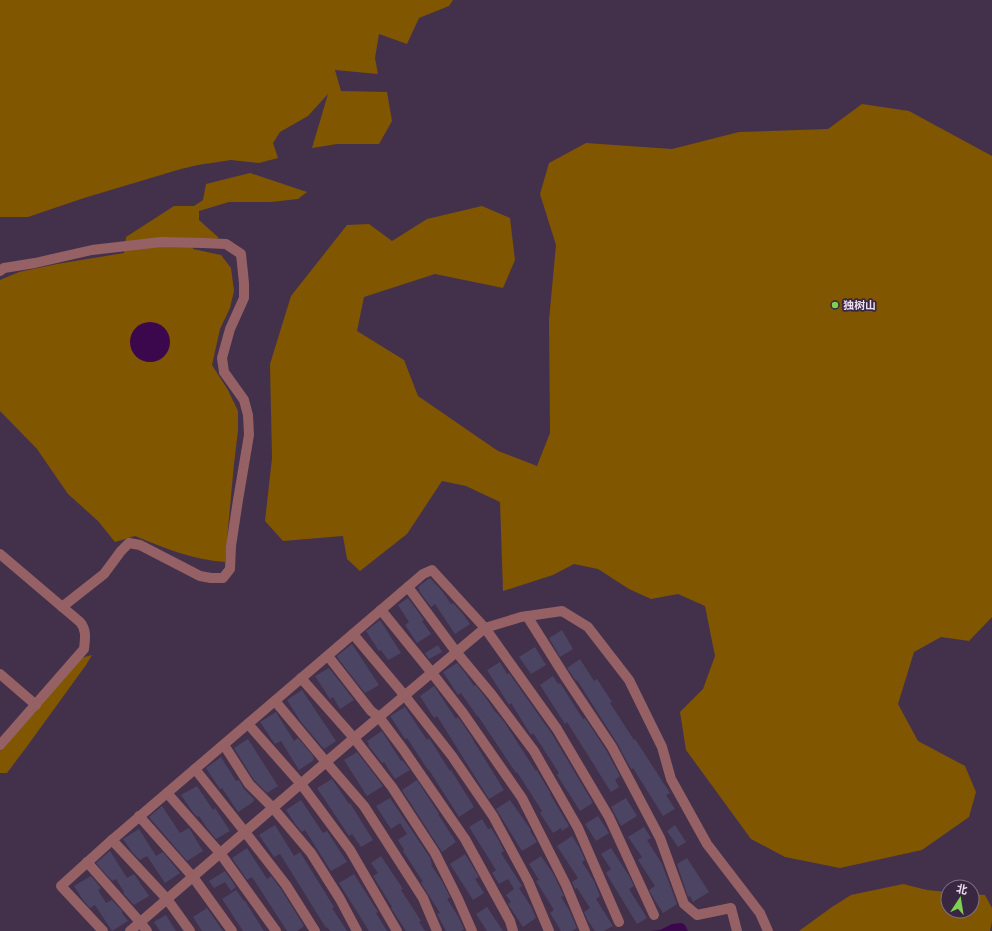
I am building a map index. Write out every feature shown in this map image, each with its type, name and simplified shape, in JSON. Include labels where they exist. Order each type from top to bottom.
[{"type":"lane","points":[[0,270],[92,250],[161,242],[226,244],[241,254],[244,298],[230,329],[222,358],[224,372],[244,400],[248,415],[249,436],[231,546],[230,569],[223,578],[200,576],[140,545],[129,543],[121,551],[104,574],[62,607]]},
{"type":"lane","points":[[0,554],[84,626],[86,637],[84,649],[0,745]]},
{"type":"lane","points":[[103,931],[61,886],[139,816],[423,574],[432,570],[485,628],[557,729],[609,817],[654,915]]},
{"type":"lane","points":[[408,587],[457,653],[492,695],[534,751],[578,828],[619,922]]},
{"type":"lane","points":[[381,610],[463,713],[522,798],[566,885],[584,931]]},
{"type":"lane","points":[[130,931],[354,738],[485,628],[521,617],[562,611],[588,627],[629,680],[662,747],[671,779],[707,844],[760,913],[768,931]]},
{"type":"lane","points":[[527,616],[615,754],[660,838],[684,904],[697,915],[731,908],[737,931]]},
{"type":"lane","points":[[353,634],[405,696],[452,756],[492,816],[528,881],[549,931]]},
{"type":"lane","points":[[328,656],[403,749],[465,839],[510,921],[513,931]]},
{"type":"lane","points":[[0,674],[36,704]]},
{"type":"lane","points":[[301,678],[354,738],[392,787],[435,853],[472,931]]},
{"type":"lane","points":[[275,701],[364,806],[423,898],[437,931]]},
{"type":"lane","points":[[248,724],[301,784],[350,850],[396,931]]},
{"type":"lane","points":[[224,745],[249,784],[311,853],[340,899],[357,931]]},
{"type":"lane","points":[[195,769],[286,885],[315,931]]},
{"type":"lane","points":[[167,793],[220,853],[276,931]]},
{"type":"lane","points":[[139,816],[193,877],[232,931]]},
{"type":"lane","points":[[112,840],[167,899],[190,931]]},
{"type":"lane","points":[[87,862],[147,931]]},
{"type":"shaded area","points":[[0,0],[453,0],[449,6],[419,18],[407,44],[379,34],[375,58],[378,74],[335,70],[341,91],[387,92],[392,121],[379,144],[337,144],[312,148],[328,94],[308,116],[280,132],[273,143],[278,158],[259,163],[231,160],[198,165],[84,198],[28,217],[0,217]]},
{"type":"shaded area","points":[[862,104],[909,111],[992,156],[992,617],[969,641],[941,637],[914,652],[898,704],[918,741],[965,766],[976,792],[969,817],[922,850],[840,868],[785,857],[751,839],[686,750],[680,712],[703,689],[715,656],[705,606],[678,594],[651,599],[629,589],[598,569],[574,564],[553,575],[503,591],[500,502],[466,486],[442,481],[407,534],[360,571],[347,559],[343,536],[283,541],[265,521],[272,458],[270,364],[291,296],[347,225],[369,224],[392,241],[427,219],[482,206],[510,218],[515,260],[503,288],[435,274],[364,297],[357,331],[404,360],[418,396],[498,451],[537,466],[550,433],[549,320],[556,245],[540,194],[549,163],[586,143],[672,149],[739,132],[828,129]]},
{"type":"shaded area","points":[[250,173],[307,192],[298,199],[271,202],[229,202],[199,211],[199,220],[219,238],[193,247],[193,249],[221,255],[231,268],[234,291],[230,308],[220,329],[212,365],[228,390],[238,411],[238,431],[225,562],[190,556],[135,536],[115,542],[98,521],[68,494],[37,449],[0,411],[0,280],[19,272],[124,253],[126,237],[174,206],[194,206],[203,200],[206,184]]},
{"type":"shaded area","points":[[150,322],[158,324],[164,328],[168,334],[170,342],[168,350],[164,356],[158,360],[150,362],[142,360],[136,356],[132,350],[130,342],[132,334],[136,328],[142,324]]},
{"type":"shaded area","points":[[92,655],[7,773],[0,773],[0,751],[70,661]]},
{"type":"shaded area","points":[[903,884],[927,890],[940,891],[940,919],[980,919],[980,895],[985,895],[992,908],[990,931],[799,931],[851,895]]},
{"type":"shaded area","points":[[682,923],[688,931],[651,931],[660,930],[672,924]]},
{"type":"building","points":[[430,578],[451,604],[453,603],[463,614],[470,624],[455,634],[435,604],[431,607],[419,591],[418,587]]},
{"type":"building","points":[[408,598],[424,620],[422,621],[431,634],[417,643],[405,625],[409,622],[398,605]]},
{"type":"building","points":[[380,620],[401,653],[388,660],[381,650],[379,651],[366,631]]},
{"type":"building","points":[[562,630],[573,649],[560,657],[549,638]]},
{"type":"building","points":[[352,644],[379,685],[365,693],[337,656]]},
{"type":"building","points":[[438,645],[442,652],[429,659],[425,653]]},
{"type":"building","points":[[535,647],[546,665],[531,674],[519,657]]},
{"type":"building","points":[[580,659],[594,681],[597,679],[612,702],[610,703],[670,793],[666,795],[675,809],[663,816],[633,768],[631,769],[617,743],[577,680],[576,681],[567,668]]},
{"type":"building","points":[[500,662],[507,674],[509,673],[552,734],[593,803],[580,811],[557,775],[559,773],[533,733],[531,735],[511,703],[509,705],[487,670]]},
{"type":"building","points":[[457,663],[505,723],[536,771],[537,770],[569,826],[562,831],[561,828],[553,833],[540,813],[542,811],[517,772],[516,773],[461,693],[458,695],[443,672]]},
{"type":"building","points":[[329,668],[354,700],[340,709],[333,697],[330,699],[315,676]]},
{"type":"building","points":[[553,676],[558,684],[560,683],[583,719],[585,718],[606,750],[620,776],[615,780],[619,787],[611,792],[567,722],[565,724],[540,685]]},
{"type":"building","points":[[434,686],[456,719],[458,717],[473,739],[504,790],[489,799],[437,716],[434,718],[420,696]]},
{"type":"building","points":[[302,690],[336,741],[324,749],[301,722],[287,700]]},
{"type":"building","points":[[405,707],[427,740],[429,738],[474,807],[459,817],[429,770],[407,738],[405,739],[390,716]]},
{"type":"building","points":[[276,712],[294,741],[298,738],[313,756],[314,760],[299,770],[281,741],[275,744],[260,722]]},
{"type":"building","points":[[382,731],[401,761],[402,760],[410,770],[395,779],[384,762],[382,763],[368,745],[369,744],[367,741]]},
{"type":"building","points":[[248,739],[278,786],[267,793],[254,780],[234,748]]},
{"type":"building","points":[[357,752],[383,786],[367,796],[344,760]]},
{"type":"building","points":[[221,757],[236,781],[239,780],[244,789],[255,800],[238,812],[206,768]]},
{"type":"building","points":[[332,779],[349,804],[350,803],[373,840],[361,847],[352,834],[349,836],[317,788]]},
{"type":"building","points":[[417,780],[456,842],[442,852],[402,790]]},
{"type":"building","points":[[197,786],[213,810],[215,808],[230,831],[216,839],[199,816],[197,817],[192,811],[181,795]]},
{"type":"building","points":[[390,798],[431,859],[431,865],[450,897],[447,899],[464,929],[461,931],[446,931],[437,914],[440,913],[421,883],[423,882],[403,851],[404,850],[398,840],[407,834],[400,823],[391,829],[376,806]]},
{"type":"building","points":[[626,798],[637,816],[621,826],[611,807]]},
{"type":"building","points":[[301,800],[323,833],[327,831],[347,862],[331,871],[305,830],[302,832],[296,825],[286,810]]},
{"type":"building","points":[[510,800],[531,830],[530,831],[537,842],[522,851],[496,809]]},
{"type":"building","points":[[162,806],[180,833],[189,828],[203,851],[187,861],[149,817]]},
{"type":"building","points":[[598,816],[609,833],[596,841],[585,824]]},
{"type":"building","points":[[482,819],[488,829],[491,828],[498,839],[504,851],[501,853],[522,886],[519,888],[532,908],[536,918],[523,927],[508,904],[511,902],[506,895],[514,889],[508,879],[499,884],[492,873],[496,870],[469,827]]},
{"type":"building","points":[[275,825],[294,856],[300,852],[347,931],[330,931],[327,927],[326,928],[280,854],[274,857],[259,835]]},
{"type":"building","points":[[675,825],[686,842],[678,847],[667,831]]},
{"type":"building","points":[[644,827],[651,838],[647,840],[662,864],[677,904],[663,913],[649,890],[655,886],[638,860],[642,857],[628,837]]},
{"type":"building","points":[[139,829],[156,856],[163,852],[180,873],[165,883],[147,856],[140,860],[132,852],[123,839]]},
{"type":"building","points":[[572,836],[585,860],[582,862],[594,881],[600,896],[596,899],[613,926],[604,931],[595,931],[588,921],[584,912],[590,908],[577,888],[575,889],[572,882],[578,878],[557,846]]},
{"type":"building","points":[[247,848],[267,879],[271,876],[281,889],[304,926],[297,931],[287,931],[252,877],[247,880],[232,858]]},
{"type":"building","points":[[611,848],[629,876],[634,886],[629,889],[647,918],[637,924],[606,873],[611,869],[601,854]]},
{"type":"building","points":[[110,851],[127,878],[134,874],[149,896],[134,905],[123,893],[124,892],[116,879],[112,881],[96,863]]},
{"type":"building","points":[[465,854],[479,877],[475,879],[484,893],[473,900],[450,864]]},
{"type":"building","points":[[381,856],[403,889],[401,890],[421,921],[419,922],[425,931],[406,931],[391,908],[392,907],[373,876],[378,873],[371,863]]},
{"type":"building","points":[[541,856],[554,875],[564,896],[561,897],[577,928],[572,931],[561,931],[550,913],[554,910],[536,881],[539,880],[529,864]]},
{"type":"building","points":[[687,858],[709,892],[693,902],[690,896],[688,897],[677,864]]},
{"type":"building","points":[[225,871],[236,887],[231,891],[225,882],[214,888],[209,881]]},
{"type":"building","points":[[354,874],[378,912],[376,913],[387,931],[369,931],[339,883]]},
{"type":"building","points":[[91,876],[101,888],[98,890],[106,903],[112,900],[123,912],[122,913],[128,921],[112,931],[95,905],[90,908],[74,886]]},
{"type":"building","points":[[236,890],[245,901],[264,931],[243,931],[222,899]]},
{"type":"building","points":[[487,907],[503,931],[487,931],[476,914]]},
{"type":"building","points":[[207,908],[223,931],[202,931],[193,917]]},
{"type":"building","points":[[166,915],[176,931],[160,931],[154,922]]},
{"type":"place","name":"独树山","points":[[835,305]]}]
